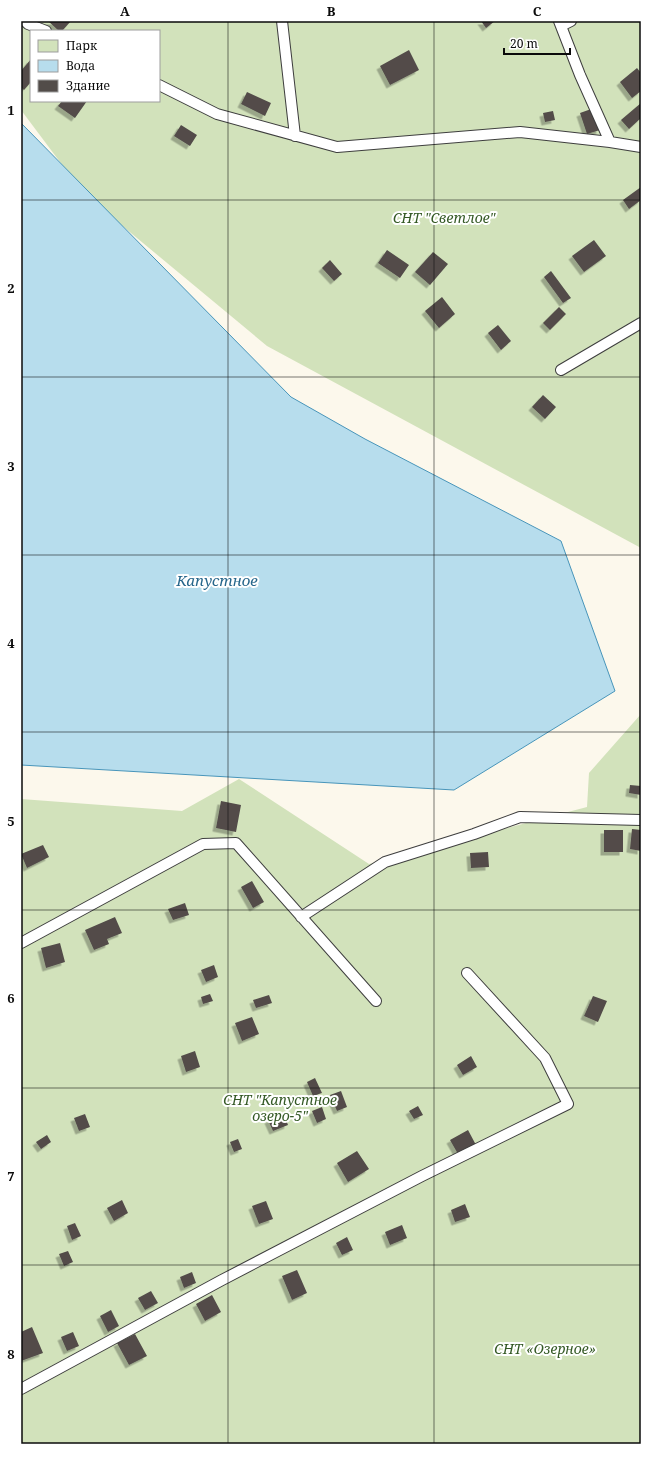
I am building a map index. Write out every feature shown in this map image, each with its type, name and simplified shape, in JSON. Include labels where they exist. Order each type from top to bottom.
[{"type":"lane","points":[[25,21],[28,24],[43,30]]},
{"type":"lane","points":[[282,21],[295,136]]},
{"type":"lane","points":[[572,21],[560,24],[580,75],[610,142]]},
{"type":"lane","points":[[160,86],[217,114],[337,148],[520,132],[641,147]]},
{"type":"lane","points":[[561,370],[641,323]]},
{"type":"lane","points":[[301,917],[385,862],[474,834],[520,817],[641,820]]},
{"type":"lane","points":[[21,943],[203,844],[236,843],[376,1001]]},
{"type":"lane","points":[[21,1389],[222,1280],[408,1183],[568,1104],[546,1058],[467,973]]},
{"type":"green space","name":"СНТ \"Светлое\"","points":[[21,21],[641,21],[641,548],[267,346],[84,194],[21,110]]},
{"type":"green space","name":"СНТ \"Капустное озеро-5\"","points":[[641,714],[641,1444],[21,1444],[21,799],[182,811],[239,779],[369,864],[587,807],[589,773]]},
{"type":"water","name":"Капустное","points":[[21,123],[291,397],[365,439],[561,541],[615,691],[454,790],[21,765]]},
{"type":"building","points":[[48,21],[71,21],[63,30],[58,30]]},
{"type":"building","points":[[481,21],[495,21],[486,28]]},
{"type":"building","points":[[409,50],[419,70],[390,85],[380,66]]},
{"type":"building","points":[[30,60],[30,83],[24,90],[21,87],[21,71]]},
{"type":"building","points":[[637,68],[641,73],[641,91],[632,98],[620,82]]},
{"type":"building","points":[[247,92],[271,103],[265,116],[241,104]]},
{"type":"building","points":[[61,102],[86,102],[75,118],[58,106]]},
{"type":"building","points":[[641,103],[641,118],[629,129],[621,120]]},
{"type":"building","points":[[594,108],[600,130],[587,134],[580,113]]},
{"type":"building","points":[[553,111],[555,120],[545,122],[543,113]]},
{"type":"building","points":[[181,125],[197,135],[190,146],[174,136]]},
{"type":"building","points":[[641,187],[641,200],[629,209],[623,200]]},
{"type":"building","points":[[594,240],[606,256],[584,272],[572,256]]},
{"type":"building","points":[[387,250],[409,265],[400,278],[378,263]]},
{"type":"building","points":[[433,252],[448,264],[430,285],[415,272]]},
{"type":"building","points":[[330,260],[342,274],[334,281],[322,268]]},
{"type":"building","points":[[551,271],[571,298],[563,303],[544,277]]},
{"type":"building","points":[[442,297],[455,314],[439,328],[425,311]]},
{"type":"building","points":[[559,307],[566,314],[550,330],[543,323]]},
{"type":"building","points":[[498,325],[511,341],[501,350],[488,333]]},
{"type":"building","points":[[543,395],[556,407],[545,419],[532,407]]},
{"type":"building","points":[[630,785],[641,786],[641,795],[629,793]]},
{"type":"building","points":[[221,801],[241,805],[236,832],[216,828]]},
{"type":"building","points":[[632,829],[641,830],[641,851],[630,849]]},
{"type":"building","points":[[604,830],[623,830],[623,852],[604,852]]},
{"type":"building","points":[[43,845],[49,857],[27,868],[21,854]]},
{"type":"building","points":[[488,852],[489,867],[471,868],[470,853]]},
{"type":"building","points":[[252,881],[264,902],[253,908],[241,887]]},
{"type":"building","points":[[185,903],[189,915],[173,920],[168,909]]},
{"type":"building","points":[[115,917],[122,933],[107,939],[109,944],[94,950],[85,930]]},
{"type":"building","points":[[60,943],[65,962],[46,968],[41,948]]},
{"type":"building","points":[[214,965],[218,977],[206,982],[201,970]]},
{"type":"building","points":[[210,994],[213,1001],[203,1004],[201,997]]},
{"type":"building","points":[[269,995],[272,1003],[256,1008],[253,1000]]},
{"type":"building","points":[[593,996],[607,1001],[598,1022],[584,1016]]},
{"type":"building","points":[[252,1017],[259,1034],[242,1041],[235,1023]]},
{"type":"building","points":[[195,1051],[200,1067],[186,1072],[181,1056]]},
{"type":"building","points":[[471,1056],[477,1067],[463,1075],[457,1065]]},
{"type":"building","points":[[315,1078],[322,1093],[313,1096],[307,1082]]},
{"type":"building","points":[[341,1091],[347,1107],[337,1111],[330,1095]]},
{"type":"building","points":[[418,1106],[423,1115],[414,1119],[409,1111]]},
{"type":"building","points":[[322,1107],[326,1119],[317,1123],[312,1111]]},
{"type":"building","points":[[85,1114],[90,1127],[79,1131],[74,1118]]},
{"type":"building","points":[[284,1114],[288,1125],[273,1131],[268,1120]]},
{"type":"building","points":[[468,1130],[476,1145],[458,1154],[450,1140]]},
{"type":"building","points":[[47,1135],[51,1142],[41,1149],[36,1142]]},
{"type":"building","points":[[238,1139],[242,1149],[234,1152],[230,1142]]},
{"type":"building","points":[[357,1151],[369,1169],[348,1182],[337,1163]]},
{"type":"building","points":[[122,1200],[128,1213],[114,1221],[107,1208]]},
{"type":"building","points":[[266,1201],[273,1219],[259,1224],[252,1206]]},
{"type":"building","points":[[465,1204],[470,1217],[455,1222],[451,1210]]},
{"type":"building","points":[[75,1223],[81,1236],[72,1240],[67,1226]]},
{"type":"building","points":[[402,1225],[407,1238],[390,1245],[385,1232]]},
{"type":"building","points":[[347,1237],[353,1250],[342,1255],[336,1243]]},
{"type":"building","points":[[68,1251],[73,1262],[64,1266],[59,1254]]},
{"type":"building","points":[[297,1270],[307,1293],[292,1300],[282,1276]]},
{"type":"building","points":[[192,1272],[196,1283],[184,1288],[180,1277]]},
{"type":"building","points":[[151,1291],[158,1303],[145,1310],[138,1298]]},
{"type":"building","points":[[212,1295],[221,1312],[205,1321],[196,1304]]},
{"type":"building","points":[[111,1310],[119,1326],[108,1332],[100,1316]]},
{"type":"building","points":[[32,1327],[43,1353],[21,1361],[21,1332]]},
{"type":"building","points":[[73,1332],[79,1346],[67,1351],[61,1337]]},
{"type":"building","points":[[135,1334],[147,1356],[129,1365],[117,1343]]},
{"type":"park label","name":"СНТ «Озерное»","points":[[545,1349]]}]
